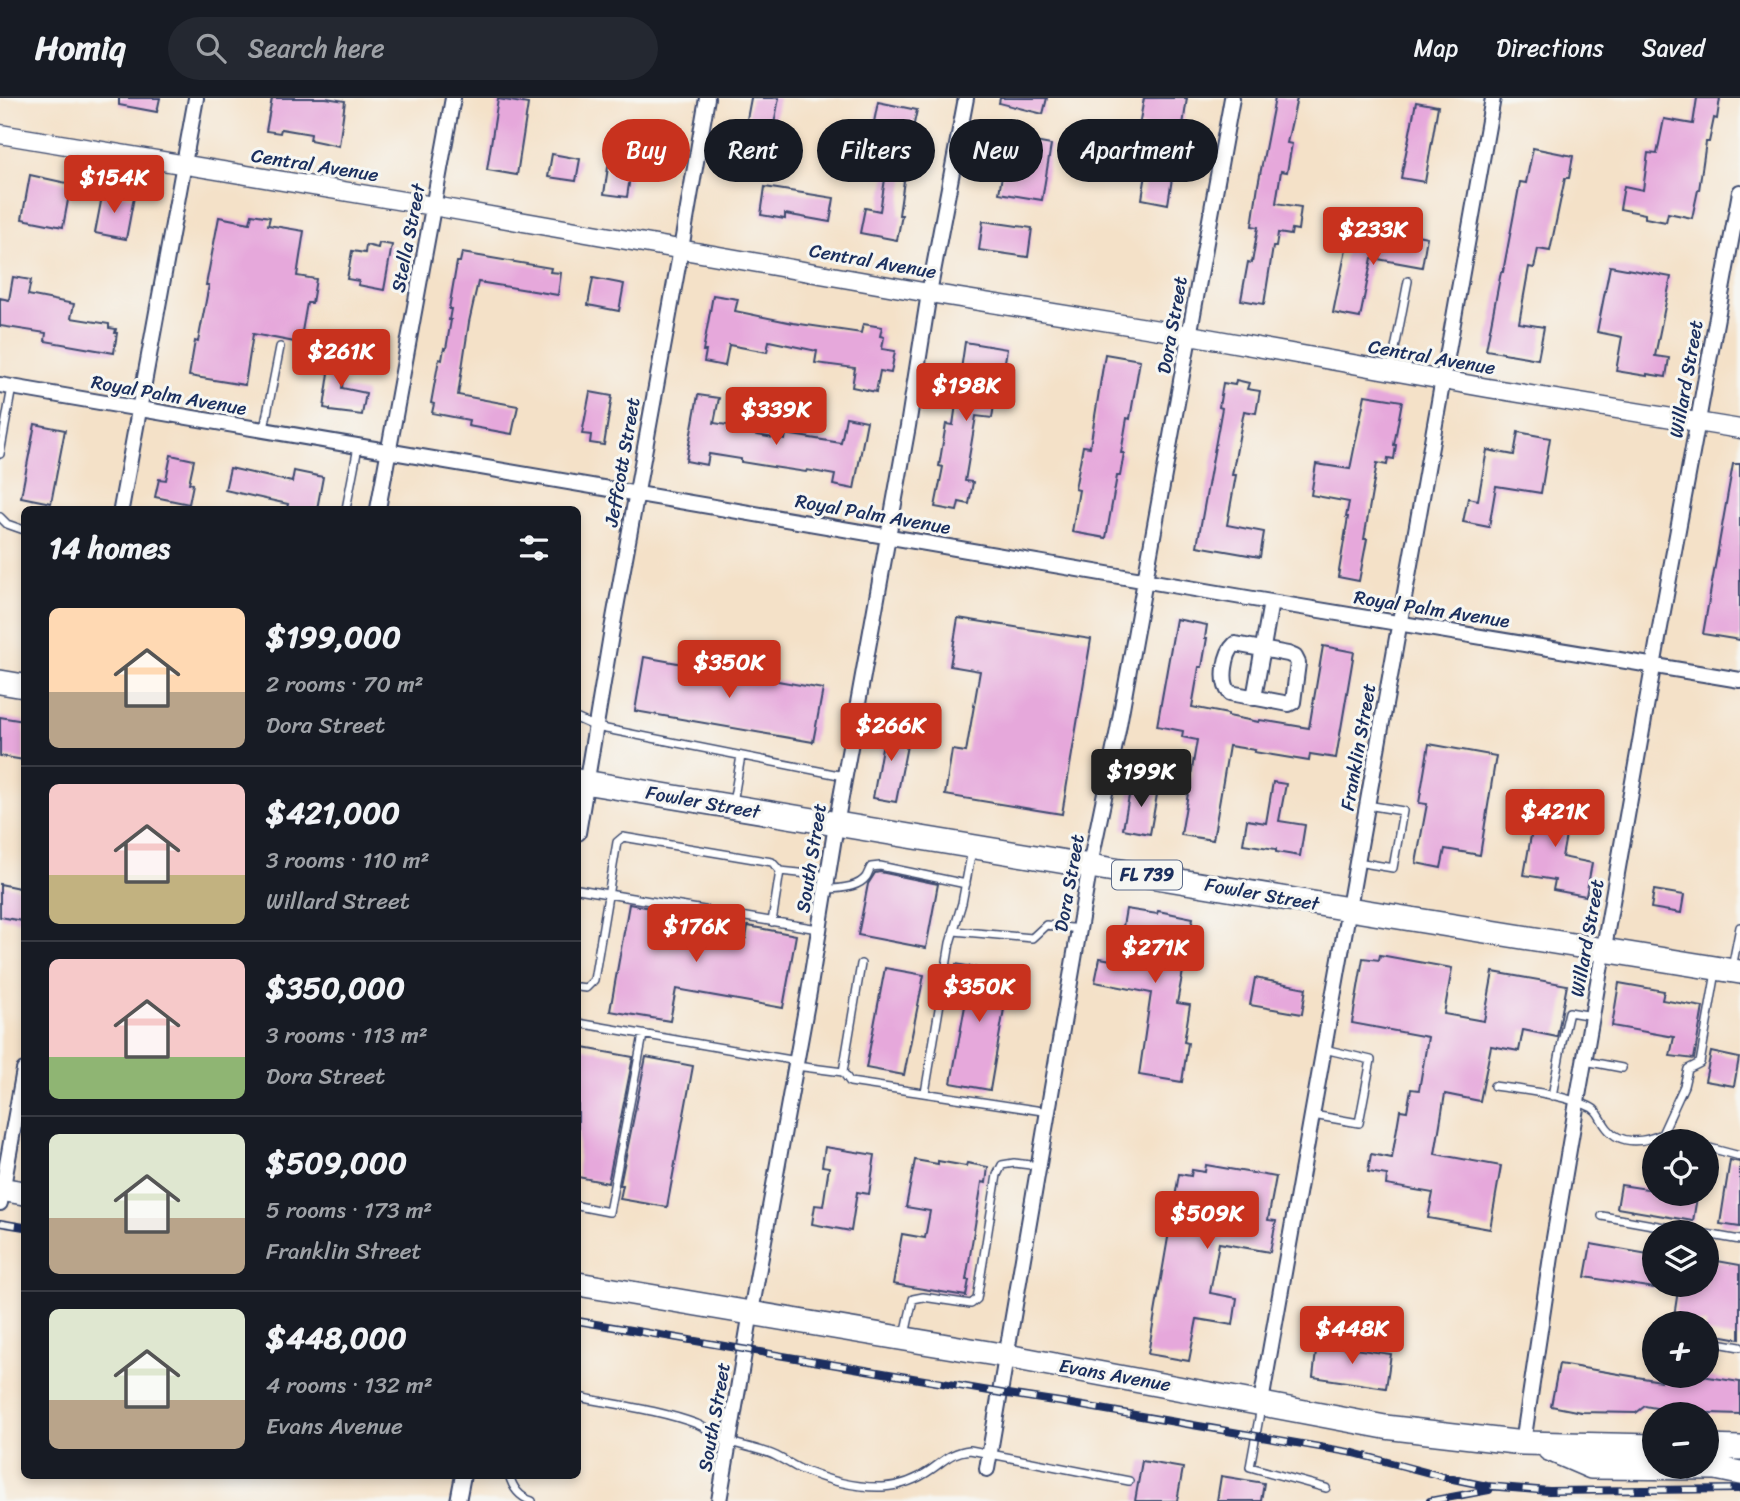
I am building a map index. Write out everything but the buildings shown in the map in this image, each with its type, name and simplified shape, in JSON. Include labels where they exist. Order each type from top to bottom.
[{"type":"main road","points":[[0,682],[21,686]]},
{"type":"main road","name":"Fowler Street","points":[[582,781],[836,825],[1730,970]]},
{"type":"main road","name":"Evans Avenue","points":[[581,1284],[1007,1356],[1385,1427],[1530,1444],[1642,1446]]},
{"type":"main road","points":[[1530,1444],[1591,1466],[1716,1468],[1740,1473]]},
{"type":"main road","points":[[1719,1447],[1740,1448]]},
{"type":"street","points":[[122,506],[196,98]]},
{"type":"street","name":"Stella Street","points":[[379,506],[453,98]]},
{"type":"street","name":"Jeffcott Street","points":[[582,781],[596,727],[707,98]]},
{"type":"street","name":"South Street","points":[[719,1501],[929,293],[966,98]]},
{"type":"street","name":"Dora Street","points":[[989,1462],[1090,865],[1118,730],[1232,98]]},
{"type":"street","name":"Franklin Street","points":[[1261,1402],[1493,98]]},
{"type":"street","name":"Central Avenue","points":[[0,134],[1740,429]]},
{"type":"street","name":"Willard Street","points":[[1530,1444],[1552,1250],[1654,665],[1739,200]]},
{"type":"street","name":"Royal Palm Avenue","points":[[6,386],[1740,680]]},
{"type":"street","points":[[1254,698],[1271,602]]},
{"type":"street","points":[[1235,644],[1295,657],[1298,663],[1293,702],[1289,704],[1254,698],[1230,693],[1226,689],[1224,682],[1228,652],[1235,644]]},
{"type":"street","points":[[7,1194],[21,1092]]},
{"type":"street","points":[[458,1501],[462,1479]]},
{"type":"lane","points":[[1391,371],[1408,281]]},
{"type":"lane","points":[[264,430],[280,347]]},
{"type":"lane","points":[[0,454],[6,386]]},
{"type":"lane","points":[[347,506],[358,447]]},
{"type":"lane","points":[[0,517],[7,524],[21,529]]},
{"type":"lane","points":[[581,720],[596,727],[845,776]]},
{"type":"lane","points":[[732,807],[741,756]]},
{"type":"lane","points":[[1357,862],[1393,868],[1403,811],[1367,805]]},
{"type":"lane","points":[[581,987],[586,988],[594,980],[617,842],[623,837],[772,862],[780,872],[840,888],[858,883],[865,878],[871,867],[880,866],[966,884]]},
{"type":"lane","points":[[925,1093],[946,963],[973,846]]},
{"type":"lane","points":[[772,922],[780,872]]},
{"type":"lane","points":[[581,890],[819,929]]},
{"type":"lane","points":[[954,930],[1032,938],[1046,925],[1080,929]]},
{"type":"lane","points":[[1664,1129],[1684,1086],[1688,1069],[1700,1063],[1730,970],[1740,927]]},
{"type":"lane","points":[[843,1072],[861,964]]},
{"type":"lane","points":[[1552,1096],[1569,1012],[1593,1016]]},
{"type":"lane","points":[[581,1024],[843,1072],[850,1082],[1049,1112]]},
{"type":"lane","points":[[581,1207],[608,1212],[643,1035]]},
{"type":"lane","points":[[1312,1115],[1359,1123],[1371,1060],[1324,1049]]},
{"type":"lane","points":[[1584,1061],[1622,1068]]},
{"type":"lane","points":[[1494,1086],[1577,1102],[1595,1109],[1611,1133],[1620,1138],[1642,1140]]},
{"type":"lane","points":[[1719,1150],[1740,1156]]},
{"type":"lane","points":[[905,1339],[913,1299],[923,1297],[971,1304],[976,1299],[997,1175],[1002,1165],[1014,1163],[1039,1166]]},
{"type":"lane","points":[[1602,1216],[1642,1223]]},
{"type":"lane","points":[[1719,1236],[1740,1240]]},
{"type":"lane","points":[[1719,1343],[1740,1347]]},
{"type":"lane","points":[[581,1399],[670,1415],[701,1426],[729,1442],[776,1456],[799,1469],[829,1480],[871,1487],[902,1485],[930,1471],[959,1451],[970,1450],[989,1462],[1129,1481]]},
{"type":"lane","points":[[1261,1402],[1250,1468],[1326,1488]]},
{"type":"lane","points":[[510,1479],[513,1488],[532,1501]]},
{"type":"railway","points":[[0,1223],[21,1226]]},
{"type":"railway","points":[[581,1322],[1354,1453],[1487,1486],[1549,1491],[1740,1489]]},
{"type":"railway","points":[[1430,1501],[1489,1490]]}]
